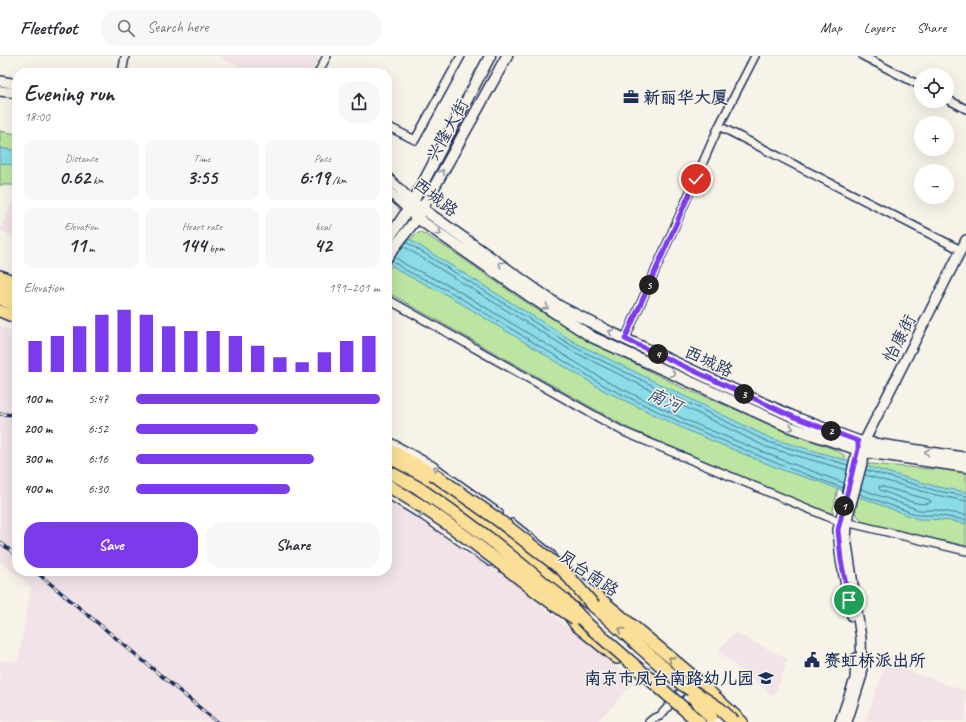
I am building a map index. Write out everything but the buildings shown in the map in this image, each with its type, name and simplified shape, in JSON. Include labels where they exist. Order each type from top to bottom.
[{"type":"highway","points":[[0,286],[12,291]]},
{"type":"highway","points":[[0,298],[12,304]]},
{"type":"highway","points":[[392,452],[433,474],[497,519],[563,570],[596,602]]},
{"type":"highway","name":"凤台南路","points":[[392,464],[421,480],[494,529],[571,591],[596,602],[682,684],[720,709],[734,722]]},
{"type":"highway","name":"凤台南路","points":[[392,474],[423,491],[491,540],[563,599],[582,625],[699,722]]},
{"type":"highway","points":[[392,488],[459,532],[582,625]]},
{"type":"highway","points":[[682,684],[716,722]]},
{"type":"main road","name":"兴隆大街","points":[[414,206],[490,56]]},
{"type":"main road","name":"兴隆大街","points":[[392,234],[414,206],[507,56]]},
{"type":"main road","name":"西城路","points":[[414,206],[417,218],[528,295],[592,337],[786,426],[860,450],[966,467]]},
{"type":"main road","name":"西城路","points":[[414,206],[559,306],[625,339],[794,417],[860,450],[966,458]]},
{"type":"main road","points":[[392,251],[417,218]]},
{"type":"main road","points":[[0,276],[12,281]]},
{"type":"main road","points":[[0,304],[12,310]]},
{"type":"main road","points":[[0,311],[12,316]]},
{"type":"main road","name":"凤台南路","points":[[392,456],[438,481],[467,501],[577,589],[694,677],[742,722]]},
{"type":"main road","name":"凤台南路","points":[[392,483],[445,514],[486,543],[563,605],[582,625],[692,722]]},
{"type":"street","points":[[321,68],[327,56]]},
{"type":"street","points":[[392,128],[415,140],[461,56]]},
{"type":"street","points":[[625,339],[719,126],[755,56]]},
{"type":"street","points":[[863,56],[914,82]]},
{"type":"street","points":[[123,68],[125,57]]},
{"type":"street","points":[[0,81],[12,83]]},
{"type":"street","points":[[0,91],[12,92]]},
{"type":"street","points":[[954,103],[966,109]]},
{"type":"street","points":[[719,126],[961,250]]},
{"type":"street","name":"西城路","points":[[392,182],[414,206]]},
{"type":"street","name":"西城路","points":[[392,193],[414,206]]},
{"type":"street","name":"怡康街","points":[[844,522],[860,450],[966,240]]},
{"type":"street","points":[[392,302],[624,432],[833,519],[966,551]]},
{"type":"street","points":[[392,443],[432,465],[543,546],[596,602]]},
{"type":"street","points":[[392,497],[423,516],[470,549],[544,604],[582,625]]},
{"type":"street","points":[[840,722],[855,680],[856,662],[856,640],[841,560],[838,530],[844,522]]},
{"type":"street","points":[[844,522],[861,638],[862,675],[847,722]]},
{"type":"street","points":[[649,722],[660,716],[694,677]]},
{"type":"shaded area","points":[[218,56],[320,56],[314,68],[241,68]]},
{"type":"shaded area","points":[[12,202],[12,236],[0,230]]},
{"type":"shaded area","points":[[0,326],[12,331],[12,571],[0,561]]},
{"type":"shaded area","points":[[392,497],[476,553],[635,682],[597,722],[0,722],[0,661],[18,662],[31,587],[18,576],[392,576]]},
{"type":"shaded area","name":"南京市凤台南路幼儿园","points":[[735,633],[788,659],[774,697],[718,651]]},
{"type":"shaded area","points":[[886,663],[966,691],[966,722],[865,722]]},
{"type":"green space","points":[[0,131],[12,133],[12,185],[0,185]]},
{"type":"green space","points":[[421,232],[449,249],[531,306],[604,348],[681,387],[838,451],[845,456],[832,515],[630,429],[392,295],[392,265],[414,235]]},
{"type":"green space","points":[[871,464],[930,469],[966,465],[966,546],[865,523],[855,514],[865,465]]},
{"type":"water","points":[[0,148],[12,150],[12,165],[0,163]]},
{"type":"water","name":"南河","points":[[392,227],[412,241],[576,343],[770,438],[938,487],[966,492],[966,524],[942,520],[918,519],[817,481],[782,470],[684,429],[603,390],[447,295],[403,273],[392,265]]},
{"type":"railway","points":[[0,414],[12,415]]},
{"type":"railway","points":[[0,542],[12,552]]},
{"type":"railway","points":[[41,576],[217,722]]},
{"type":"place","name":"新丽华大厦","points":[[631,97]]},
{"type":"place","name":"赛虹桥派出所","points":[[812,660]]},
{"type":"place","name":"南京市凤台南路幼儿园","points":[[766,678]]},
{"type":"route","points":[[696,179],[625,339],[794,417],[858,441],[858,449],[838,530],[841,560],[849,600]]}]
